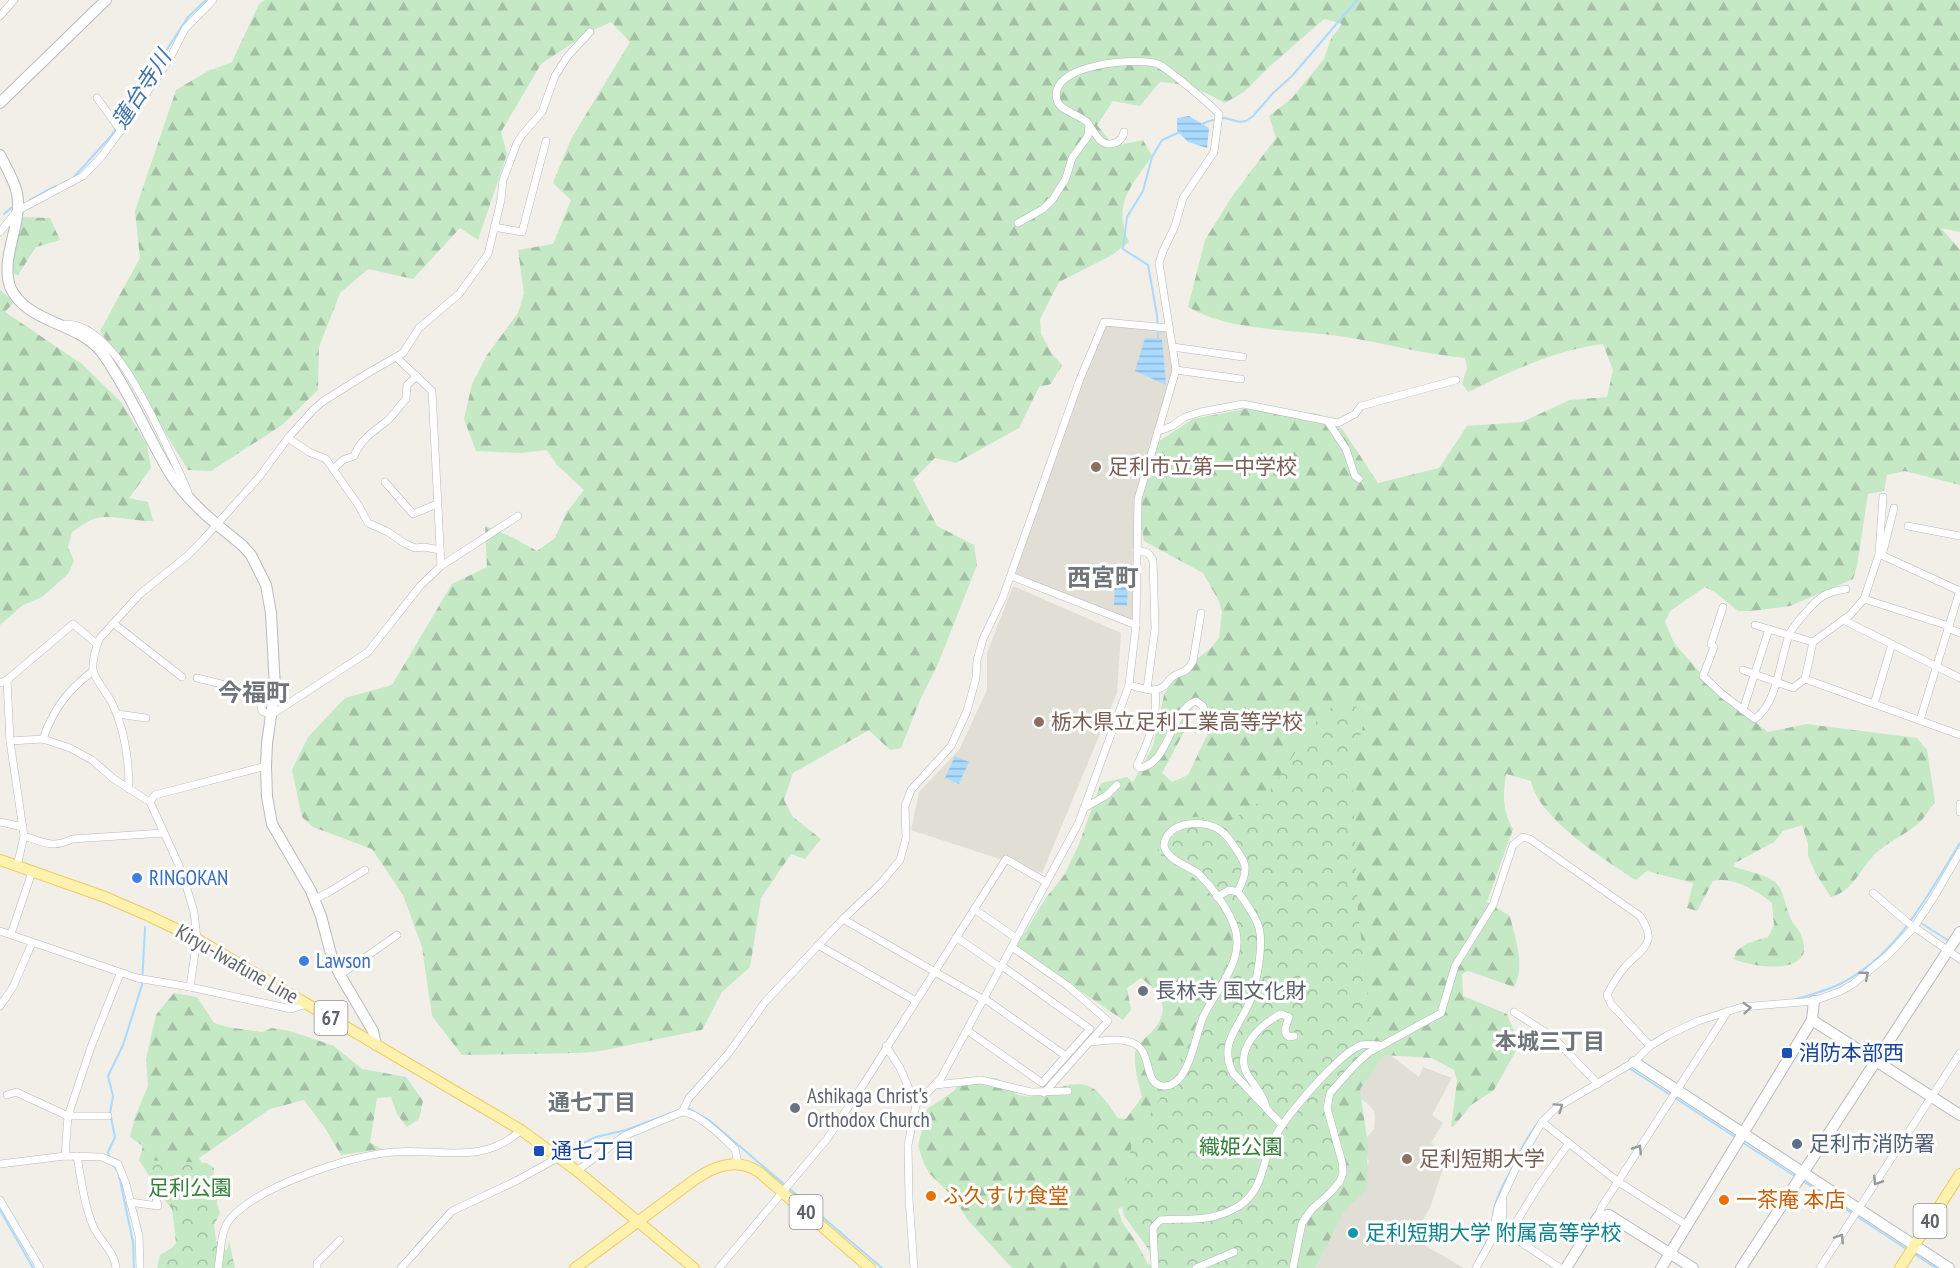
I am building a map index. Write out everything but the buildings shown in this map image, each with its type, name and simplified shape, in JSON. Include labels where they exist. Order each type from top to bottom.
[{"type":"main road","name":"Kiryu-Iwafune Line","points":[[0,860],[128,907],[197,939],[521,1130],[577,1171],[637,1221]]},
{"type":"main road","name":"40","points":[[738,1164],[759,1172],[870,1268]]},
{"type":"main road","points":[[577,1267],[708,1171],[720,1166],[738,1164]]},
{"type":"main road","name":"40","points":[[1899,1268],[1960,1174]]},
{"type":"main road","name":"67","points":[[637,1221],[694,1268]]},
{"type":"street","points":[[0,16],[14,0]]},
{"type":"street","points":[[0,103],[106,0]]},
{"type":"street","points":[[0,232],[16,211],[83,176],[121,131],[170,58],[186,29],[213,0]]},
{"type":"street","points":[[129,789],[129,760],[117,714],[93,671],[97,644],[140,594],[187,556],[217,524],[260,476],[288,438],[322,402],[403,353],[419,328],[453,300],[475,273],[488,254],[501,200],[503,180],[517,143],[542,112],[555,76],[567,57],[590,32]]},
{"type":"street","points":[[914,1268],[908,1145],[916,1105],[941,1078],[968,1031],[1078,822],[1129,685],[1136,625],[1138,499],[1176,370],[1159,263],[1175,226],[1183,198],[1214,152],[1219,114],[1160,65],[1143,62],[1117,63],[1068,75],[1058,87],[1056,96],[1060,106],[1086,120],[1099,139],[1107,143],[1118,142],[1123,138],[1124,132]]},
{"type":"street","points":[[97,98],[121,131]]},
{"type":"street","points":[[1018,223],[1042,209],[1053,199],[1066,178],[1072,158],[1088,136],[1090,127]]},
{"type":"street","points":[[494,227],[522,232],[546,141]]},
{"type":"street","points":[[0,155],[17,194],[6,268],[8,283],[19,302],[89,341],[99,349],[138,411],[170,472],[191,500],[251,555],[266,585],[272,613],[275,688],[266,766],[267,797],[272,825],[315,899],[332,958],[373,1031],[376,1045]]},
{"type":"street","points":[[0,217],[7,222]]},
{"type":"street","points":[[682,1112],[689,1098],[728,1054],[765,1002],[843,919],[881,883],[900,860],[905,848],[905,806],[911,790],[951,746],[959,732],[976,678],[977,660],[983,639],[1003,597],[1080,379],[1104,322],[1168,328]]},
{"type":"street","points":[[1173,347],[1243,357]]},
{"type":"street","points":[[396,357],[432,391],[436,504],[441,566]]},
{"type":"street","points":[[1176,370],[1241,379]]},
{"type":"street","points":[[333,469],[343,460],[354,456],[358,447],[406,399],[407,385],[417,376]]},
{"type":"street","points":[[1159,431],[1185,417],[1243,404],[1338,423],[1349,419],[1360,406],[1456,380]]},
{"type":"street","points":[[1329,422],[1346,449],[1355,476],[1359,479]]},
{"type":"street","points":[[288,438],[309,452],[317,453],[326,459],[359,506],[368,524],[388,532],[415,548],[440,550]]},
{"type":"street","points":[[385,482],[413,514],[436,504]]},
{"type":"street","points":[[1743,670],[1793,688],[1805,679],[1813,642],[1850,615],[1864,599],[1880,554],[1883,497]]},
{"type":"street","points":[[1880,554],[1883,552],[1894,508]]},
{"type":"street","points":[[271,715],[368,652],[420,586],[441,566],[518,516]]},
{"type":"street","points":[[1908,526],[1960,536]]},
{"type":"street","points":[[1137,550],[1148,553],[1153,560],[1155,629],[1151,690],[1156,698],[1148,742],[1137,766],[1144,767],[1161,752],[1190,703],[1196,701],[1203,706],[1206,718]]},
{"type":"street","points":[[1880,554],[1960,590],[1920,720]]},
{"type":"street","points":[[1011,576],[1136,625]]},
{"type":"street","points":[[1723,607],[1711,644],[1714,647],[1703,676],[1755,719],[1762,714],[1776,682],[1794,625],[1820,596],[1846,589]]},
{"type":"street","points":[[1864,599],[1949,627],[1960,633]]},
{"type":"street","points":[[1129,685],[1151,690],[1162,688],[1171,678],[1190,668],[1201,613]]},
{"type":"street","points":[[1843,620],[1960,678]]},
{"type":"street","points":[[113,623],[182,677]]},
{"type":"street","points":[[17,866],[24,836],[4,682],[73,624],[97,644]]},
{"type":"street","points":[[1755,625],[1813,642]]},
{"type":"street","points":[[1743,710],[1769,629]]},
{"type":"street","points":[[1874,704],[1892,644]]},
{"type":"street","points":[[44,738],[50,719],[61,702],[73,686],[93,671]]},
{"type":"street","points":[[197,678],[258,693],[262,711],[271,715]]},
{"type":"street","points":[[1805,679],[1960,735]]},
{"type":"street","points":[[117,714],[146,718]]},
{"type":"street","points":[[10,741],[44,738],[70,748],[92,760],[150,802],[182,872],[194,912],[197,939],[190,987]]},
{"type":"street","points":[[150,802],[155,795],[266,766]]},
{"type":"street","points":[[1084,808],[1107,795],[1117,785]]},
{"type":"street","points":[[1960,804],[1960,812]]},
{"type":"street","points":[[0,822],[23,827]]},
{"type":"street","points":[[1089,1042],[1127,1041],[1136,1044],[1144,1052],[1148,1061],[1148,1073],[1153,1082],[1162,1086],[1173,1084],[1180,1078],[1187,1069],[1205,1014],[1227,977],[1237,948],[1237,934],[1233,922],[1199,874],[1168,855],[1164,850],[1167,837],[1177,827],[1201,823],[1222,831],[1244,861],[1245,875],[1238,892]]},
{"type":"street","points":[[24,836],[52,845],[61,845],[72,839],[164,833]]},
{"type":"street","points":[[1293,1268],[1302,1223],[1312,1209],[1331,1192],[1343,1173],[1342,1162],[1326,1108],[1330,1093],[1355,1065],[1382,1045],[1441,1013],[1455,966],[1493,905],[1513,845],[1523,837],[1530,839],[1640,916],[1646,925],[1648,936],[1646,946],[1625,966],[1607,995],[1611,1004],[1650,1046]]},
{"type":"street","points":[[1476,1268],[1491,1241],[1498,1207],[1520,1159],[1542,1122],[1556,1108],[1634,1062],[1650,1046],[1668,1035],[1742,1007],[1814,1001],[1841,992],[1861,979],[1888,955],[1914,927],[1960,852]]},
{"type":"street","points":[[719,1268],[827,1139],[865,1083],[886,1046],[1006,859],[1046,882]]},
{"type":"street","points":[[315,899],[365,870]]},
{"type":"street","points":[[11,934],[32,872]]},
{"type":"street","points":[[1217,897],[1229,890],[1238,892],[1259,926],[1260,950],[1250,1002],[1231,1035],[1227,1056],[1233,1073],[1282,1125]]},
{"type":"street","points":[[1872,893],[1914,927],[1960,958]]},
{"type":"street","points":[[974,909],[1016,939]]},
{"type":"street","points":[[843,919],[984,1000],[1066,1056]]},
{"type":"street","points":[[0,931],[120,974],[291,1009],[307,1004]]},
{"type":"street","points":[[1741,1268],[1960,932]]},
{"type":"street","points":[[340,975],[397,935]]},
{"type":"street","points":[[956,937],[1090,1029],[1042,1083],[968,1031]]},
{"type":"street","points":[[0,1006],[13,987],[32,942]]},
{"type":"street","points":[[818,945],[916,1001]]},
{"type":"street","points":[[1012,947],[1068,986],[1108,1021],[1044,1093]]},
{"type":"street","points":[[65,1156],[68,1116],[91,1047],[120,974]]},
{"type":"street","points":[[1662,1268],[1812,1020],[1814,1001]]},
{"type":"street","points":[[1566,1268],[1617,1182],[1728,1011]]},
{"type":"street","points":[[1514,1012],[1553,1036],[1598,1084]]},
{"type":"street","points":[[1266,1109],[1266,1104],[1245,1069],[1245,1048],[1252,1038],[1281,1014],[1288,1017],[1286,1034],[1294,1036]]},
{"type":"street","points":[[1812,1020],[1960,1115]]},
{"type":"street","points":[[1155,1268],[1153,1228],[1155,1223],[1160,1220],[1198,1220],[1225,1212],[1246,1201],[1263,1173],[1271,1144],[1282,1125],[1322,1076],[1362,1045],[1382,1045]]},
{"type":"street","points":[[886,1046],[900,1068],[916,1105]]},
{"type":"street","points":[[1821,1268],[1960,1053]]},
{"type":"street","points":[[1634,1062],[1949,1268]]},
{"type":"street","points":[[935,1085],[981,1080],[1019,1090],[1044,1093],[1068,1091]]},
{"type":"street","points":[[7,1095],[16,1092],[68,1116],[108,1116]]},
{"type":"street","points":[[577,1171],[624,1136],[682,1112],[697,1116],[735,1149],[738,1164]]},
{"type":"street","points":[[1542,1122],[1617,1182],[1688,1226]]},
{"type":"street","points":[[218,1268],[224,1230],[229,1220],[246,1206],[295,1178],[334,1164],[392,1152],[425,1150],[465,1154],[491,1150],[504,1144],[521,1130]]},
{"type":"street","points":[[1509,1234],[1539,1185],[1569,1143]]},
{"type":"street","points":[[0,1164],[65,1156],[102,1157],[118,1164],[126,1184],[139,1236],[140,1268]]},
{"type":"street","points":[[76,1156],[84,1197],[94,1227],[115,1261],[116,1268]]},
{"type":"street","points":[[401,1268],[452,1211],[516,1181],[559,1157]]},
{"type":"street","points":[[130,1202],[158,1206],[153,1185]]},
{"type":"street","points":[[1503,1196],[1502,1230],[1560,1268]]},
{"type":"street","points":[[0,1200],[39,1268]]},
{"type":"street","points":[[1598,1217],[1609,1215],[1693,1268]]},
{"type":"street","points":[[317,1268],[317,1263],[340,1240]]},
{"type":"street","points":[[1196,1268],[1234,1252]]},
{"type":"shaded area","name":"足利市立第一中学校","points":[[1104,322],[1168,328],[1176,370],[1159,431],[1147,449],[1138,485],[1136,625],[1011,576]]},
{"type":"shaded area","name":"栃木県立足利工業高等学校","points":[[1013,586],[1121,633],[1117,693],[1042,873],[911,830],[919,792],[959,750],[987,690],[987,653]]},
{"type":"shaded area","name":"足利短期大学","points":[[1385,1051],[1419,1077],[1423,1067],[1452,1078],[1432,1115],[1443,1123],[1431,1143],[1447,1156],[1430,1208],[1412,1238],[1464,1268],[1311,1268],[1312,1256],[1369,1162],[1364,1151],[1366,1138],[1374,1129],[1374,1111],[1354,1093]]},
{"type":"green space","points":[[265,0],[1960,0],[1960,232],[1941,228],[1960,250],[1960,485],[1905,471],[1887,475],[1884,491],[1868,494],[1853,579],[1790,606],[1752,611],[1738,611],[1705,587],[1670,611],[1665,622],[1674,643],[1718,693],[1768,732],[1806,724],[1917,738],[1927,750],[1935,802],[1917,825],[1880,849],[1846,889],[1831,897],[1816,874],[1808,856],[1808,844],[1802,825],[1783,831],[1774,842],[1735,863],[1734,867],[1766,877],[1778,885],[1789,915],[1801,935],[1804,948],[1801,958],[1782,966],[1769,966],[1734,959],[1736,951],[1748,943],[1768,937],[1774,925],[1772,903],[1766,898],[1737,883],[1713,881],[1697,911],[1687,908],[1693,883],[1647,871],[1636,880],[1591,850],[1559,823],[1536,795],[1531,781],[1506,774],[1504,803],[1513,829],[1487,902],[1510,916],[1518,952],[1519,970],[1514,987],[1468,971],[1462,974],[1463,996],[1507,1014],[1514,1031],[1517,1049],[1494,1090],[1471,1105],[1451,1127],[1457,1081],[1454,1070],[1432,1058],[1384,1055],[1360,1089],[1368,1146],[1366,1190],[1344,1211],[1315,1268],[1291,1268],[1316,1198],[1128,1204],[1118,1209],[1122,1222],[1148,1264],[1160,1268],[1012,1268],[967,1219],[955,1199],[930,1174],[918,1146],[927,1109],[954,1091],[961,1081],[997,1078],[1016,1094],[1028,1096],[1063,1086],[1081,1084],[1091,1087],[1098,1093],[1118,1118],[1126,1119],[1142,1097],[1136,1073],[1136,1050],[1155,1028],[1163,1010],[1160,998],[1152,987],[1141,978],[1127,988],[1131,1010],[1123,1020],[1016,947],[1045,899],[1065,874],[1079,844],[1101,783],[1127,777],[1133,782],[1153,746],[1164,695],[1175,676],[1210,649],[1219,638],[1222,612],[1219,601],[1203,573],[1144,541],[1138,502],[1138,485],[1147,449],[1193,419],[1244,409],[1319,414],[1343,430],[1378,483],[1439,468],[1467,426],[1522,422],[1570,400],[1607,397],[1613,370],[1603,344],[1551,356],[1468,392],[1462,383],[1467,368],[1465,358],[1332,335],[1240,325],[1222,321],[1188,307],[1205,240],[1233,195],[1276,138],[1269,116],[1292,98],[1324,59],[1331,39],[1342,24],[1324,19],[1244,92],[1225,103],[1194,88],[1160,82],[1140,106],[1113,101],[1097,125],[1114,146],[1143,140],[1152,156],[1131,187],[1123,206],[1124,229],[1129,242],[1112,255],[1059,282],[1040,319],[1041,334],[1052,354],[1062,365],[1051,384],[1039,387],[1019,428],[956,463],[935,458],[913,480],[937,526],[974,545],[977,565],[938,664],[920,700],[901,748],[890,750],[869,730],[793,773],[784,800],[793,817],[821,839],[805,859],[791,854],[761,898],[750,967],[722,992],[702,1030],[600,1051],[462,1055],[432,1016],[422,947],[403,895],[372,849],[313,827],[302,817],[292,770],[308,737],[345,698],[392,685],[452,584],[487,567],[485,526],[537,551],[555,538],[566,513],[584,490],[557,465],[547,450],[522,453],[476,451],[464,419],[472,384],[487,355],[518,313],[524,294],[518,250],[553,244],[571,200],[553,183],[571,139],[630,42],[611,22],[589,32],[541,64],[501,132],[507,154],[478,240],[460,228],[413,279],[368,269],[340,293],[319,347],[318,390],[282,425],[211,471],[188,470],[100,331],[140,258],[135,211],[176,90],[208,71],[232,62],[259,4]],"holes":[[[1193,706],[1207,709],[1212,725],[1188,775],[1172,782],[1162,773],[1191,719]]]},
{"type":"green space","points":[[20,217],[50,218],[60,240],[36,247],[18,275],[13,274],[14,246]]},
{"type":"green space","points":[[0,290],[14,302],[5,312],[82,364],[121,402],[147,445],[151,468],[129,498],[148,502],[153,521],[100,517],[79,527],[72,532],[68,547],[74,561],[68,574],[42,597],[23,605],[0,625]]},
{"type":"green space","name":"織姫公園","points":[[1354,705],[1365,713],[1362,731],[1352,758],[1358,913],[1372,1026],[1371,1060],[1337,1092],[1335,1141],[1342,1166],[1336,1190],[1312,1209],[1297,1247],[1293,1268],[1153,1268],[1149,1250],[1124,1216],[1122,1207],[1132,1142],[1163,1094],[1169,1077],[1182,1056],[1206,1003],[1224,972],[1233,943],[1223,912],[1205,888],[1187,872],[1161,856],[1157,845],[1163,835],[1177,822],[1203,817],[1223,825],[1264,799],[1318,719],[1330,708]]},
{"type":"green space","points":[[174,993],[197,997],[214,1023],[262,1032],[272,1028],[290,1031],[334,1046],[362,1069],[406,1077],[423,1101],[419,1119],[407,1127],[397,1114],[391,1097],[377,1098],[370,1143],[382,1149],[341,1155],[304,1100],[270,1109],[199,1158],[220,1190],[218,1200],[198,1227],[165,1258],[176,1243],[172,1209],[139,1160],[143,1146],[130,1137],[135,1117],[148,1086],[146,1059],[156,1015]]},
{"type":"green space","name":"足利公園","points":[[144,1160],[207,1163],[214,1168],[212,1187],[220,1213],[214,1225],[216,1241],[227,1251],[229,1241],[235,1268],[157,1268],[160,1255],[180,1243],[170,1198],[160,1180]]},
{"type":"water","points":[[1189,116],[1209,128],[1207,148],[1188,142],[1177,131],[1177,118]]},
{"type":"water","points":[[1145,338],[1162,339],[1166,385],[1135,371]]},
{"type":"water","points":[[1115,580],[1128,581],[1127,606],[1114,605]]},
{"type":"water","points":[[955,756],[969,762],[959,784],[945,778]]},
{"type":"waterway","name":"蓮台寺川","points":[[74,177],[111,136],[188,17],[206,0]]},
{"type":"waterway","points":[[1202,124],[1225,118],[1240,122],[1253,116],[1292,76],[1357,0]]},
{"type":"waterway","points":[[1158,340],[1157,315],[1148,265],[1123,249],[1127,217],[1143,191],[1152,157],[1162,140],[1180,132]]},
{"type":"waterway","name":"蓮台寺川","points":[[30,200],[56,186]]},
{"type":"waterway","name":"蓮台寺川","points":[[4,214],[11,208]]},
{"type":"waterway","points":[[1793,1000],[1842,983],[1880,956],[1910,922],[1960,843]]},
{"type":"waterway","points":[[1918,921],[1949,941]]},
{"type":"waterway","points":[[109,1157],[108,1152],[115,1137],[110,1113],[113,1096],[108,1076],[123,1045],[142,985],[145,927]]},
{"type":"waterway","points":[[1629,1068],[1735,1137]]},
{"type":"waterway","points":[[688,1108],[709,1120],[882,1268]]},
{"type":"waterway","points":[[561,1154],[596,1137],[626,1130],[682,1109]]},
{"type":"waterway","points":[[1493,1214],[1499,1193],[1520,1151],[1536,1126],[1550,1110]]},
{"type":"waterway","points":[[1742,1142],[1795,1176]]},
{"type":"waterway","points":[[112,1164],[118,1171],[133,1242],[134,1268]]},
{"type":"waterway","points":[[1803,1181],[1908,1250]]},
{"type":"waterway","name":"蓮台寺川","points":[[0,1210],[33,1268]]},
{"type":"waterway","points":[[416,1246],[449,1210]]},
{"type":"waterway","points":[[1479,1256],[1489,1237]]},
{"type":"waterway","points":[[1913,1253],[1936,1268]]},
{"type":"place","name":"足利市立第一中学校","points":[[1096,467]]},
{"type":"place","name":"栃木県立足利工業高等学校","points":[[1039,722]]},
{"type":"place","name":"RINGOKAN","points":[[137,878]]},
{"type":"place","name":"Lawson","points":[[304,961]]},
{"type":"place","name":"長林寺 国文化財","points":[[1143,991]]},
{"type":"place","name":"消防本部西","points":[[1787,1053]]},
{"type":"place","name":"Ashikaga Christ's Orthodox Church","points":[[795,1108]]},
{"type":"place","name":"足利市消防署","points":[[1797,1144]]},
{"type":"place","name":"通七丁目","points":[[539,1151]]},
{"type":"place","name":"足利短期大学","points":[[1407,1159]]},
{"type":"place","name":"ふ久すけ食堂","points":[[931,1196]]},
{"type":"place","name":"一茶庵 本店","points":[[1724,1200]]},
{"type":"place","name":"足利短期大学 附属高等学校","points":[[1353,1233]]},
{"type":"district","name":"西宮町","points":[[1103,578]]},
{"type":"district","name":"今福町","points":[[254,693]]},
{"type":"district","name":"本城三丁目","points":[[1550,1041]]},
{"type":"district","name":"通七丁目","points":[[592,1102]]}]
